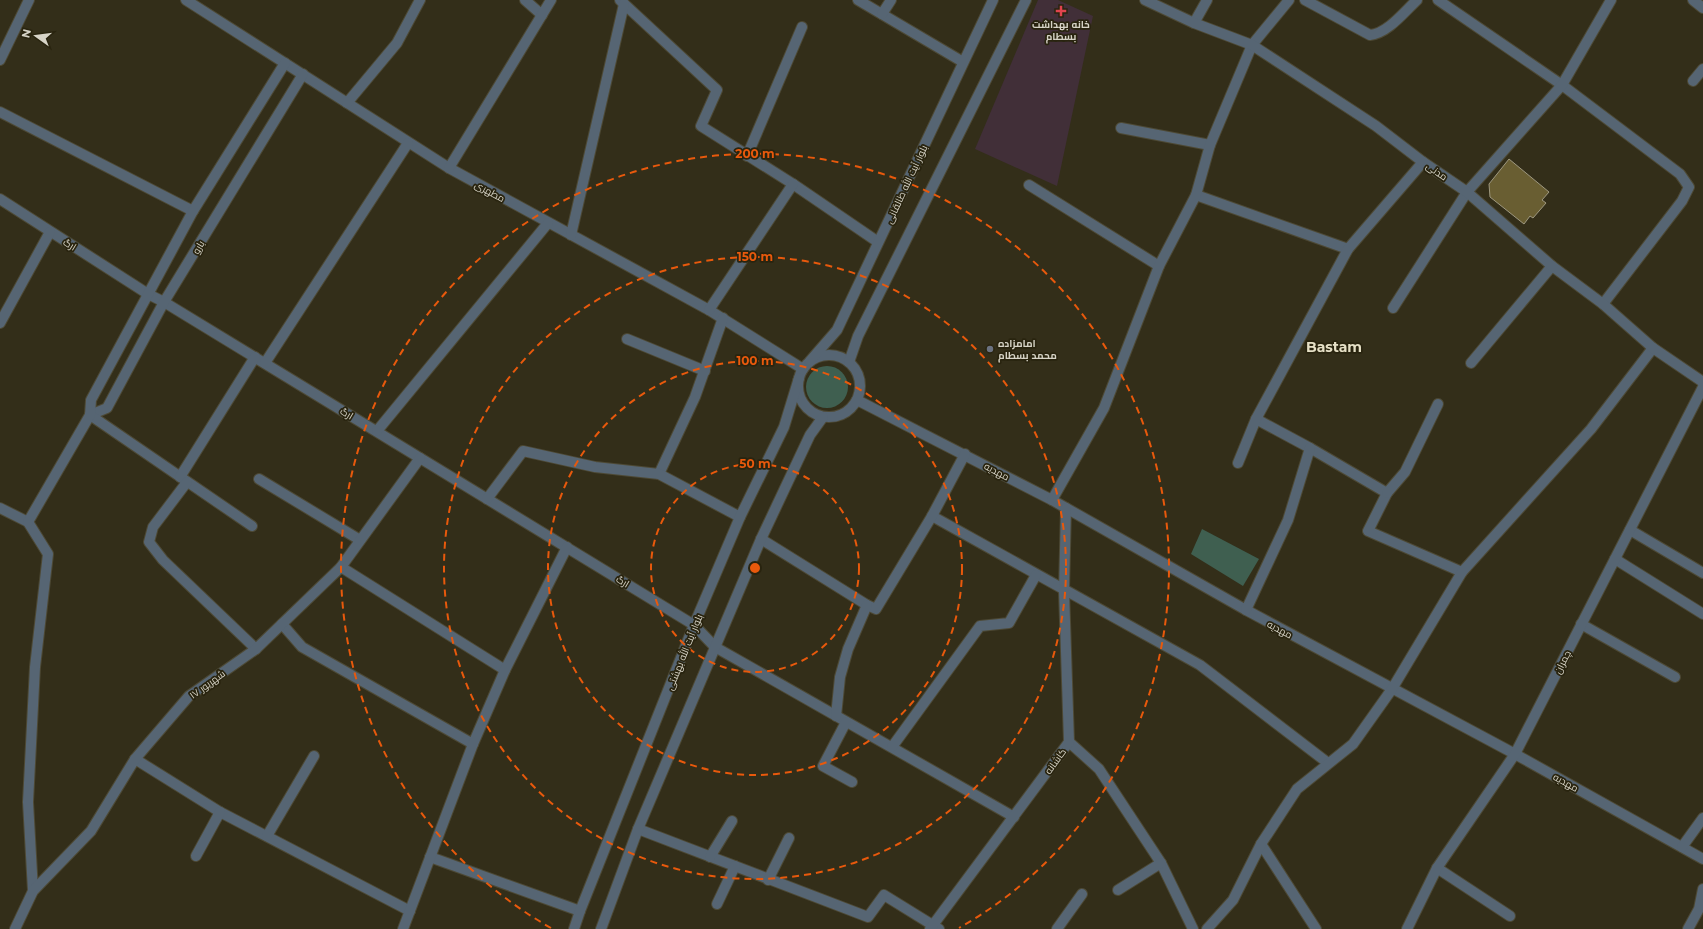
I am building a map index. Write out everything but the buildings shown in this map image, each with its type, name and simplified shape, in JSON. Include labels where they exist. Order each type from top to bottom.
[{"type":"street","points":[[0,60],[29,0]]},
{"type":"street","name":"مطهری","points":[[186,0],[449,168],[710,310],[804,369]]},
{"type":"street","points":[[347,103],[397,43],[420,0]]},
{"type":"street","points":[[525,0],[542,15]]},
{"type":"street","points":[[449,168],[551,0]]},
{"type":"street","points":[[858,0],[963,62]]},
{"type":"street","points":[[882,14],[891,0]]},
{"type":"street","name":"بلوار آیت الله طالقانی","points":[[804,369],[837,330],[993,0]]},
{"type":"street","points":[[849,362],[858,336],[1026,0]]},
{"type":"street","name":"مدنی","points":[[1145,0],[1194,23],[1252,45],[1376,126],[1423,162],[1467,192],[1552,266],[1604,304],[1653,348],[1703,382]]},
{"type":"street","points":[[1194,23],[1207,0]]},
{"type":"street","points":[[1052,500],[1104,408],[1159,266],[1196,195],[1210,145],[1252,45],[1289,0]]},
{"type":"street","points":[[1305,0],[1370,35],[1377,34],[1385,29],[1417,0]]},
{"type":"street","points":[[1438,0],[1562,85],[1680,174],[1689,187],[1682,201],[1604,304]]},
{"type":"street","points":[[1393,308],[1467,192],[1562,85],[1611,0]]},
{"type":"street","points":[[1693,0],[1703,8]]},
{"type":"street","points":[[622,2],[717,90],[701,126],[793,184],[878,242]]},
{"type":"street","points":[[570,235],[622,2]]},
{"type":"street","points":[[747,156],[802,27]]},
{"type":"street","points":[[28,522],[90,415],[91,400],[193,211],[284,63]]},
{"type":"street","points":[[1693,81],[1703,69]]},
{"type":"street","name":"بارو","points":[[90,415],[106,408],[164,302],[303,74]]},
{"type":"street","points":[[0,112],[193,211]]},
{"type":"street","points":[[1121,128],[1210,145]]},
{"type":"street","points":[[265,363],[408,142]]},
{"type":"street","points":[[1238,462],[1256,419],[1348,249],[1423,162]]},
{"type":"street","points":[[710,310],[793,184]]},
{"type":"street","points":[[1029,185],[1159,266]]},
{"type":"street","points":[[1196,195],[1348,249]]},
{"type":"street","name":"ارگ","points":[[0,199],[148,294],[164,302],[265,363],[694,625],[715,647],[1014,817]]},
{"type":"street","points":[[377,431],[548,223]]},
{"type":"street","points":[[0,323],[50,232]]},
{"type":"street","points":[[1471,363],[1552,266]]},
{"type":"street","points":[[659,474],[695,397],[723,318]]},
{"type":"street","points":[[626,339],[705,370]]},
{"type":"street","points":[[1207,929],[1233,900],[1261,844],[1297,789],[1352,744],[1392,689],[1462,572],[1591,429],[1653,348]]},
{"type":"street","points":[[830,355],[840,357],[849,362],[856,370],[860,379],[860,390],[857,400],[852,408],[843,414],[834,417],[823,417],[814,414],[806,407],[800,398],[798,388],[804,369],[820,356],[830,355]]},
{"type":"street","points":[[255,357],[184,479],[153,527],[149,542],[163,560],[256,649]]},
{"type":"street","name":"بلوار آیت الله بهشتی","points":[[574,929],[694,625],[740,517],[784,427],[804,369]]},
{"type":"street","name":"چمران","points":[[1407,929],[1437,868],[1515,754],[1703,387]]},
{"type":"street","name":"مهدیه","points":[[857,400],[965,454],[1052,500],[1246,610],[1515,754],[1703,859]]},
{"type":"street","points":[[1438,404],[1405,472],[1387,494],[1368,531],[1462,572]]},
{"type":"street","points":[[90,415],[252,526]]},
{"type":"street","points":[[601,929],[638,829],[761,539],[810,436],[823,417]]},
{"type":"street","points":[[1256,419],[1310,448],[1387,494]]},
{"type":"street","points":[[1246,610],[1288,520],[1310,448]]},
{"type":"street","points":[[487,499],[523,451],[595,467],[659,474],[740,517]]},
{"type":"street","points":[[761,539],[876,609],[932,516],[965,454]]},
{"type":"street","name":"۱۷ شهریور","points":[[15,929],[33,891],[91,831],[135,759],[189,696],[256,649],[341,567],[420,458]]},
{"type":"street","points":[[258,479],[360,540]]},
{"type":"street","points":[[0,508],[28,522],[48,554],[35,667],[28,802],[33,891]]},
{"type":"street","name":"کاشانه","points":[[934,928],[1069,742],[1064,591],[1066,508]]},
{"type":"street","points":[[932,516],[1064,591],[1200,665],[1328,763]]},
{"type":"street","points":[[1630,530],[1703,573]]},
{"type":"street","points":[[403,929],[473,744],[505,670],[567,547]]},
{"type":"street","points":[[1615,559],[1703,614]]},
{"type":"street","points":[[341,567],[505,670]]},
{"type":"street","points":[[892,747],[980,626],[1009,623],[1036,575]]},
{"type":"street","points":[[836,716],[840,676],[848,648],[867,604]]},
{"type":"street","points":[[282,624],[302,647],[473,744]]},
{"type":"street","points":[[1581,624],[1675,677]]},
{"type":"street","points":[[846,722],[823,766],[852,782]]},
{"type":"street","points":[[1069,742],[1099,768],[1162,862],[1193,929]]},
{"type":"street","points":[[267,836],[314,756]]},
{"type":"street","points":[[135,759],[220,812],[410,912]]},
{"type":"street","points":[[196,856],[220,812]]},
{"type":"street","points":[[1682,847],[1703,818]]},
{"type":"street","points":[[710,857],[732,821]]},
{"type":"street","points":[[638,829],[868,917],[884,895],[934,928]]},
{"type":"street","points":[[768,880],[789,838]]},
{"type":"street","points":[[1261,844],[1316,929]]},
{"type":"street","points":[[430,857],[580,912]]},
{"type":"street","points":[[1118,890],[1162,862]]},
{"type":"street","points":[[716,904],[735,866]]},
{"type":"street","points":[[1437,868],[1510,916]]},
{"type":"street","points":[[1688,929],[1698,909],[1703,889]]},
{"type":"street","points":[[1057,929],[1082,894]]},
{"type":"shaded area","points":[[1038,0],[1058,0],[1093,16],[1057,186],[975,149]]},
{"type":"green space","points":[[827,366],[842,372],[848,387],[842,402],[827,408],[812,402],[806,387],[812,372]]},
{"type":"green space","points":[[1202,529],[1259,559],[1243,586],[1191,554]]},
{"type":"place","name":"خانه بهداشت بسطام","points":[[1061,11]]},
{"type":"place","name":"امامزاده محمد بسطام","points":[[990,349]]},
{"type":"district","name":"Bastam","points":[[1334,347]]}]
